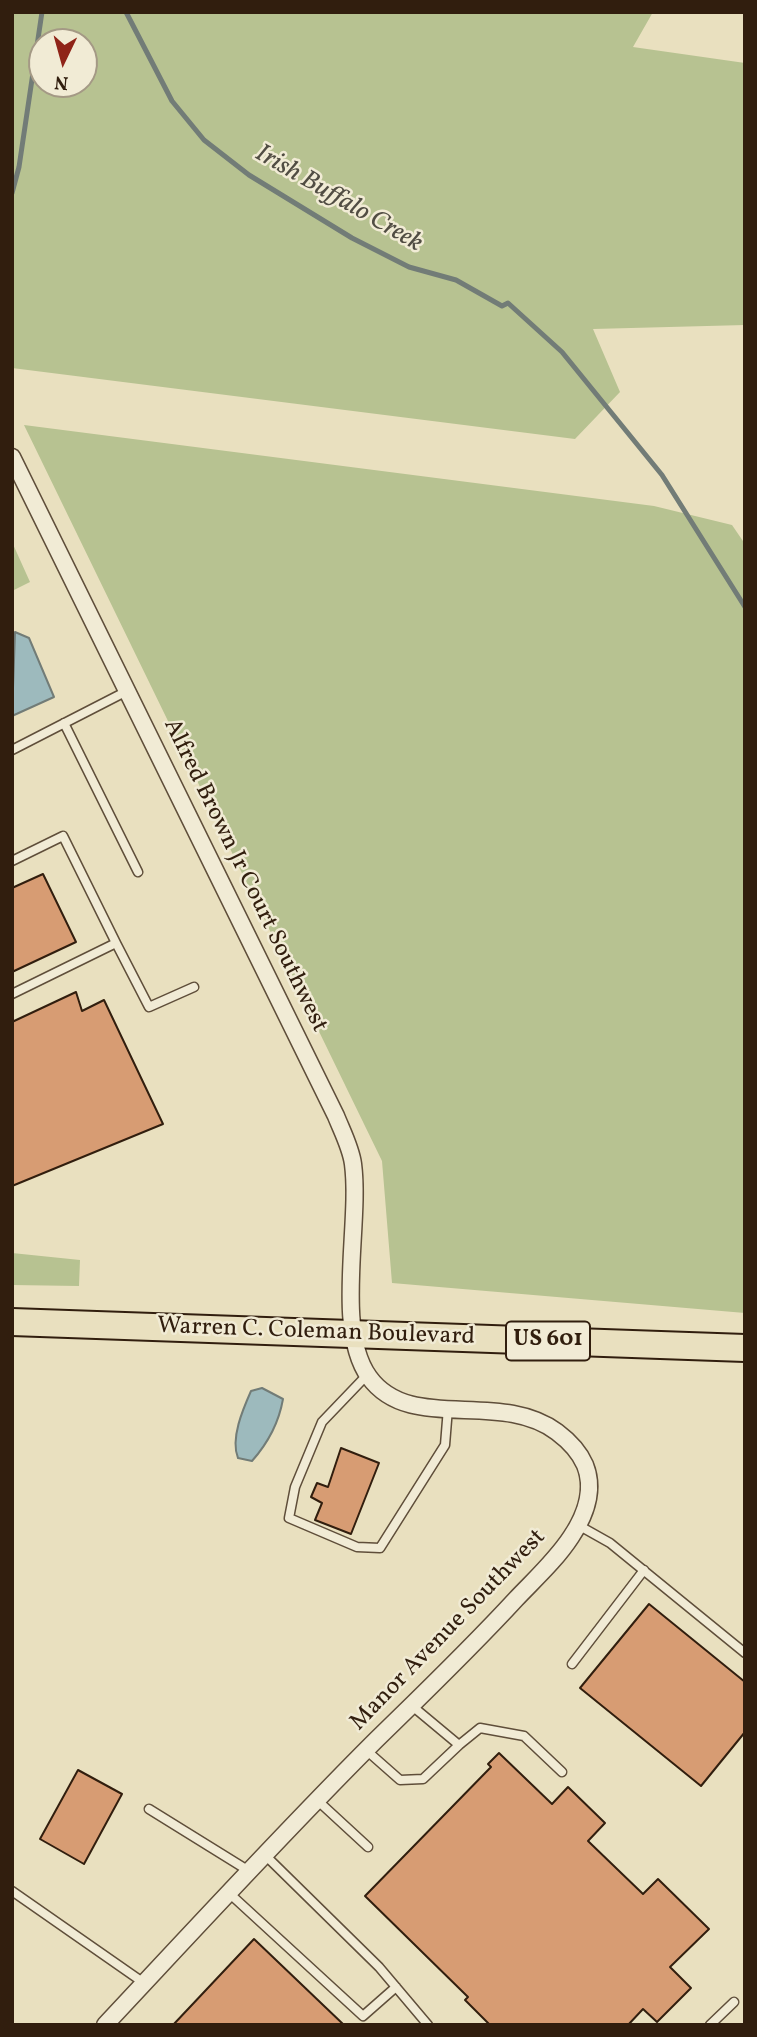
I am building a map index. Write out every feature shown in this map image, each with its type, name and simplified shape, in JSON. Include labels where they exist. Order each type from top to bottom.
[{"type":"highway","name":"Warren C. Coleman Boulevard","points":[[12,1322],[745,1348]]},
{"type":"street","name":"Alfred Brown Jr Court Southwest","points":[[12,457],[336,1116],[353,1162],[352,1335]]},
{"type":"street","name":"Manor Avenue Southwest","points":[[105,2025],[317,1800],[556,1556],[578,1525],[587,1504],[588,1477],[579,1454],[570,1441],[545,1423],[514,1412],[393,1401],[383,1395],[367,1375],[352,1335]]},
{"type":"lane","points":[[12,750],[127,691]]},
{"type":"lane","points":[[64,723],[138,872]]},
{"type":"lane","points":[[12,861],[63,836],[149,1007],[194,987]]},
{"type":"lane","points":[[12,994],[116,943]]},
{"type":"lane","points":[[367,1375],[322,1422],[295,1487],[289,1518],[357,1547],[380,1548],[445,1445],[448,1408]]},
{"type":"lane","points":[[578,1525],[610,1543],[745,1653]]},
{"type":"lane","points":[[572,1664],[644,1570]]},
{"type":"lane","points":[[411,1706],[459,1745]]},
{"type":"lane","points":[[366,1750],[400,1780],[423,1779],[480,1728],[524,1735],[562,1772]]},
{"type":"lane","points":[[317,1800],[368,1847]]},
{"type":"lane","points":[[149,1809],[249,1871]]},
{"type":"lane","points":[[265,1855],[396,1987],[428,2025]]},
{"type":"lane","points":[[12,1891],[144,1983]]},
{"type":"lane","points":[[229,1893],[363,2016],[396,1987]]},
{"type":"lane","points":[[710,2025],[734,2002]]},
{"type":"green space","points":[[12,12],[653,12],[633,47],[745,63],[745,325],[593,329],[620,392],[575,439],[12,368]]},
{"type":"green space","points":[[24,425],[654,506],[732,525],[745,544],[745,1313],[392,1283],[382,1161]]},
{"type":"green space","points":[[12,542],[30,582],[12,591]]},
{"type":"green space","points":[[12,1253],[80,1260],[79,1286],[12,1285]]},
{"type":"water","points":[[15,632],[29,638],[54,697],[12,716]]},
{"type":"water","points":[[262,1388],[283,1399],[279,1416],[268,1440],[252,1461],[238,1458],[236,1433],[241,1415],[251,1391]]},
{"type":"building","points":[[43,874],[76,942],[12,972],[12,888]]},
{"type":"building","points":[[76,992],[82,1011],[104,1000],[163,1124],[12,1186],[12,1022]]},
{"type":"building","points":[[341,1448],[379,1463],[351,1534],[315,1520],[322,1503],[311,1497],[317,1483],[328,1487]]},
{"type":"building","points":[[649,1604],[745,1682],[745,1732],[701,1786],[580,1688]]},
{"type":"building","points":[[499,1753],[552,1804],[568,1787],[605,1823],[588,1841],[643,1894],[658,1879],[709,1929],[670,1967],[691,1988],[657,2022],[643,2009],[628,2025],[490,2025],[465,2000],[468,1997],[365,1896],[491,1767],[488,1764]]},
{"type":"building","points":[[78,1770],[122,1794],[84,1864],[40,1839]]},
{"type":"building","points":[[254,1939],[344,2025],[173,2025]]},
{"type":"waterway","points":[[12,193],[19,167],[42,12]]},
{"type":"waterway","name":"Irish Buffalo Creek","points":[[126,12],[172,101],[204,140],[249,175],[352,238],[409,267],[456,280],[502,306],[508,303],[562,352],[662,475],[745,607]]}]
